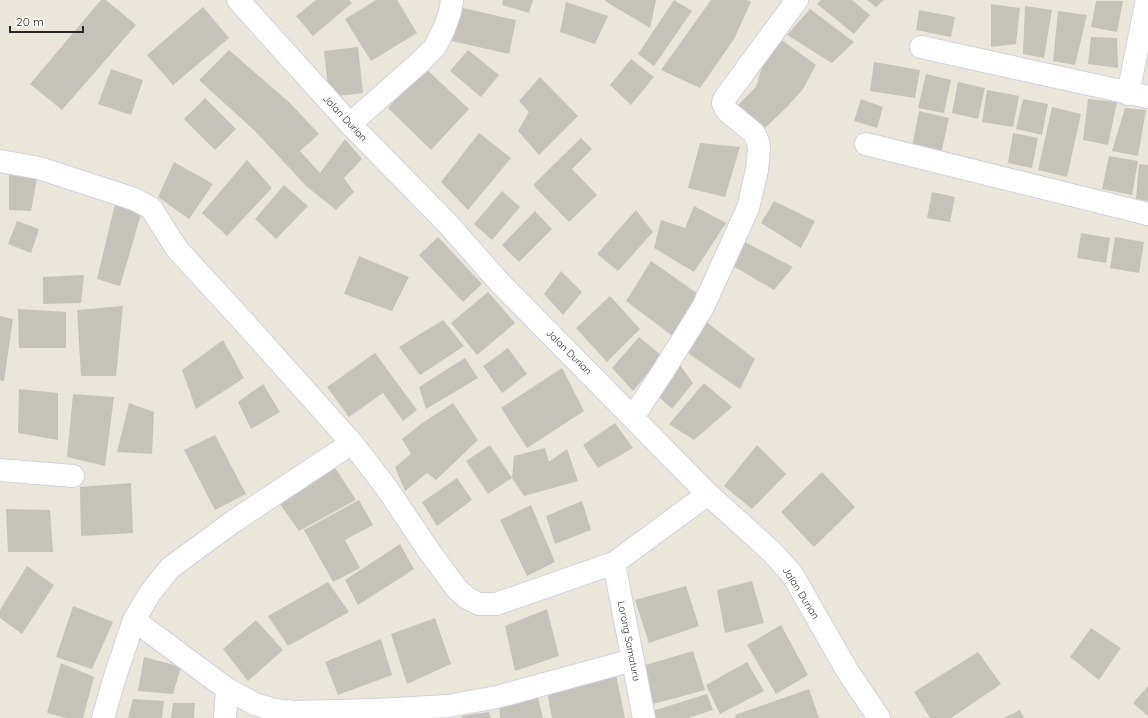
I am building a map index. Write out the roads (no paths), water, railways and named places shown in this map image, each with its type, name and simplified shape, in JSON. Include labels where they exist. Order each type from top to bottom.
[{"type":"street","name":"Jalan Durian","points":[[238,0],[350,124],[448,224],[499,282],[708,494],[771,551],[792,574],[848,672],[880,718]]},
{"type":"street","points":[[350,124],[419,63],[435,46],[446,23],[452,0]]},
{"type":"street","points":[[633,417],[703,306],[748,208],[756,170],[759,149],[758,142],[754,133],[727,111],[724,103],[725,98],[797,0]]},
{"type":"street","points":[[921,47],[1138,96],[1146,4]]},
{"type":"street","points":[[866,144],[1148,214]]},
{"type":"street","points":[[0,161],[46,170],[134,199],[150,208],[177,249],[352,443],[386,487],[429,551],[457,588],[467,598],[479,604],[496,604],[614,563],[708,494]]},
{"type":"street","points":[[103,718],[134,620],[150,593],[170,568],[234,521],[352,443]]},
{"type":"street","points":[[0,470],[73,476]]},
{"type":"street","name":"Lorong Samaturu","points":[[614,563],[644,718]]},
{"type":"street","points":[[134,620],[227,689],[255,704],[275,710],[294,712],[415,709],[448,706],[497,697],[633,660]]},
{"type":"street","points":[[225,718],[227,689]]}]
